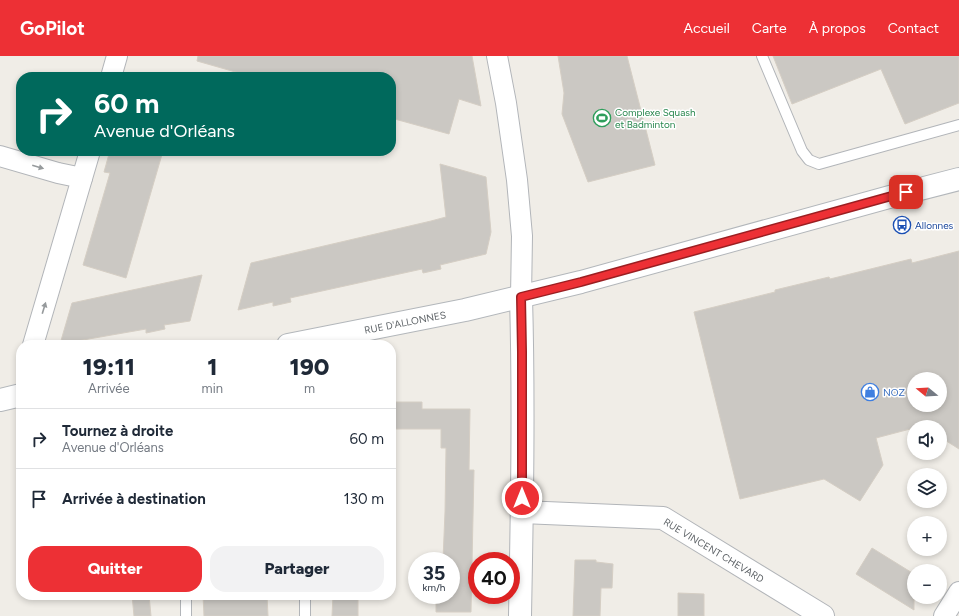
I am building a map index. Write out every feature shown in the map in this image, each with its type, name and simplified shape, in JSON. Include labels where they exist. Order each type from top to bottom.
[{"type":"main road","name":"RUE D'ALLONNES","points":[[313,340],[465,310],[521,297],[959,179]]},
{"type":"main road","points":[[520,616],[522,512],[521,297]]},
{"type":"main road","name":"RUE VINCENT CHEVARD","points":[[522,512],[663,518],[823,616]]},
{"type":"street","points":[[112,72],[117,56]]},
{"type":"street","points":[[497,56],[506,103],[517,180],[522,236],[521,297]]},
{"type":"street","points":[[0,156],[58,173],[82,178]]},
{"type":"street","points":[[34,340],[89,156]]},
{"type":"street","points":[[944,616],[959,592]]},
{"type":"lane","points":[[762,56],[802,151],[809,160],[819,164],[959,125]]},
{"type":"lane","points":[[186,600],[186,616]]},
{"type":"lane","points":[[305,600],[305,616]]},
{"type":"building","points":[[198,56],[472,56],[481,106],[459,99],[449,134],[396,119],[396,72],[236,72],[197,61]]},
{"type":"building","name":"Complexe Squash et Badminton","points":[[558,56],[627,56],[655,165],[588,182],[562,114],[564,93]]},
{"type":"building","points":[[773,56],[959,56],[959,103],[905,124],[881,69],[792,104]]},
{"type":"building","points":[[108,156],[162,156],[126,278],[83,265],[110,173],[104,172]]},
{"type":"building","points":[[440,164],[486,177],[491,232],[486,254],[440,265],[441,269],[423,273],[422,269],[290,298],[291,302],[273,306],[273,302],[238,310],[251,263],[446,217]]},
{"type":"building","points":[[959,251],[959,449],[947,441],[947,420],[907,420],[907,430],[876,438],[883,465],[860,501],[824,479],[740,499],[694,312],[775,292],[775,290],[829,277],[830,279],[911,259],[912,263]]},
{"type":"building","points":[[202,275],[190,321],[164,325],[165,329],[146,333],[146,329],[83,340],[61,340],[72,303]]},
{"type":"building","points":[[396,402],[422,402],[422,409],[470,409],[469,470],[474,470],[472,552],[468,552],[468,604],[471,604],[471,612],[436,612],[436,604],[460,604],[460,552],[443,552],[446,448],[441,448],[441,429],[396,429]]},
{"type":"building","points":[[872,548],[907,570],[907,604],[914,604],[914,610],[856,574]]},
{"type":"building","points":[[575,560],[596,560],[596,562],[613,564],[612,588],[601,588],[600,616],[573,616]]},
{"type":"building","points":[[678,593],[704,594],[704,616],[678,616]]},
{"type":"building","points":[[132,600],[149,600],[151,616],[134,616]]},
{"type":"building","points":[[203,600],[267,600],[268,616],[204,616]]},
{"type":"building","points":[[333,600],[358,600],[358,616],[332,616]]},
{"type":"place","name":"Complexe Squash et Badminton","points":[[602,118]]},
{"type":"place","name":"Allonnes","points":[[902,225]]},
{"type":"place","name":"NOZ","points":[[870,392]]},
{"type":"route","points":[[522,498],[521,297],[581,282],[906,192]]}]
